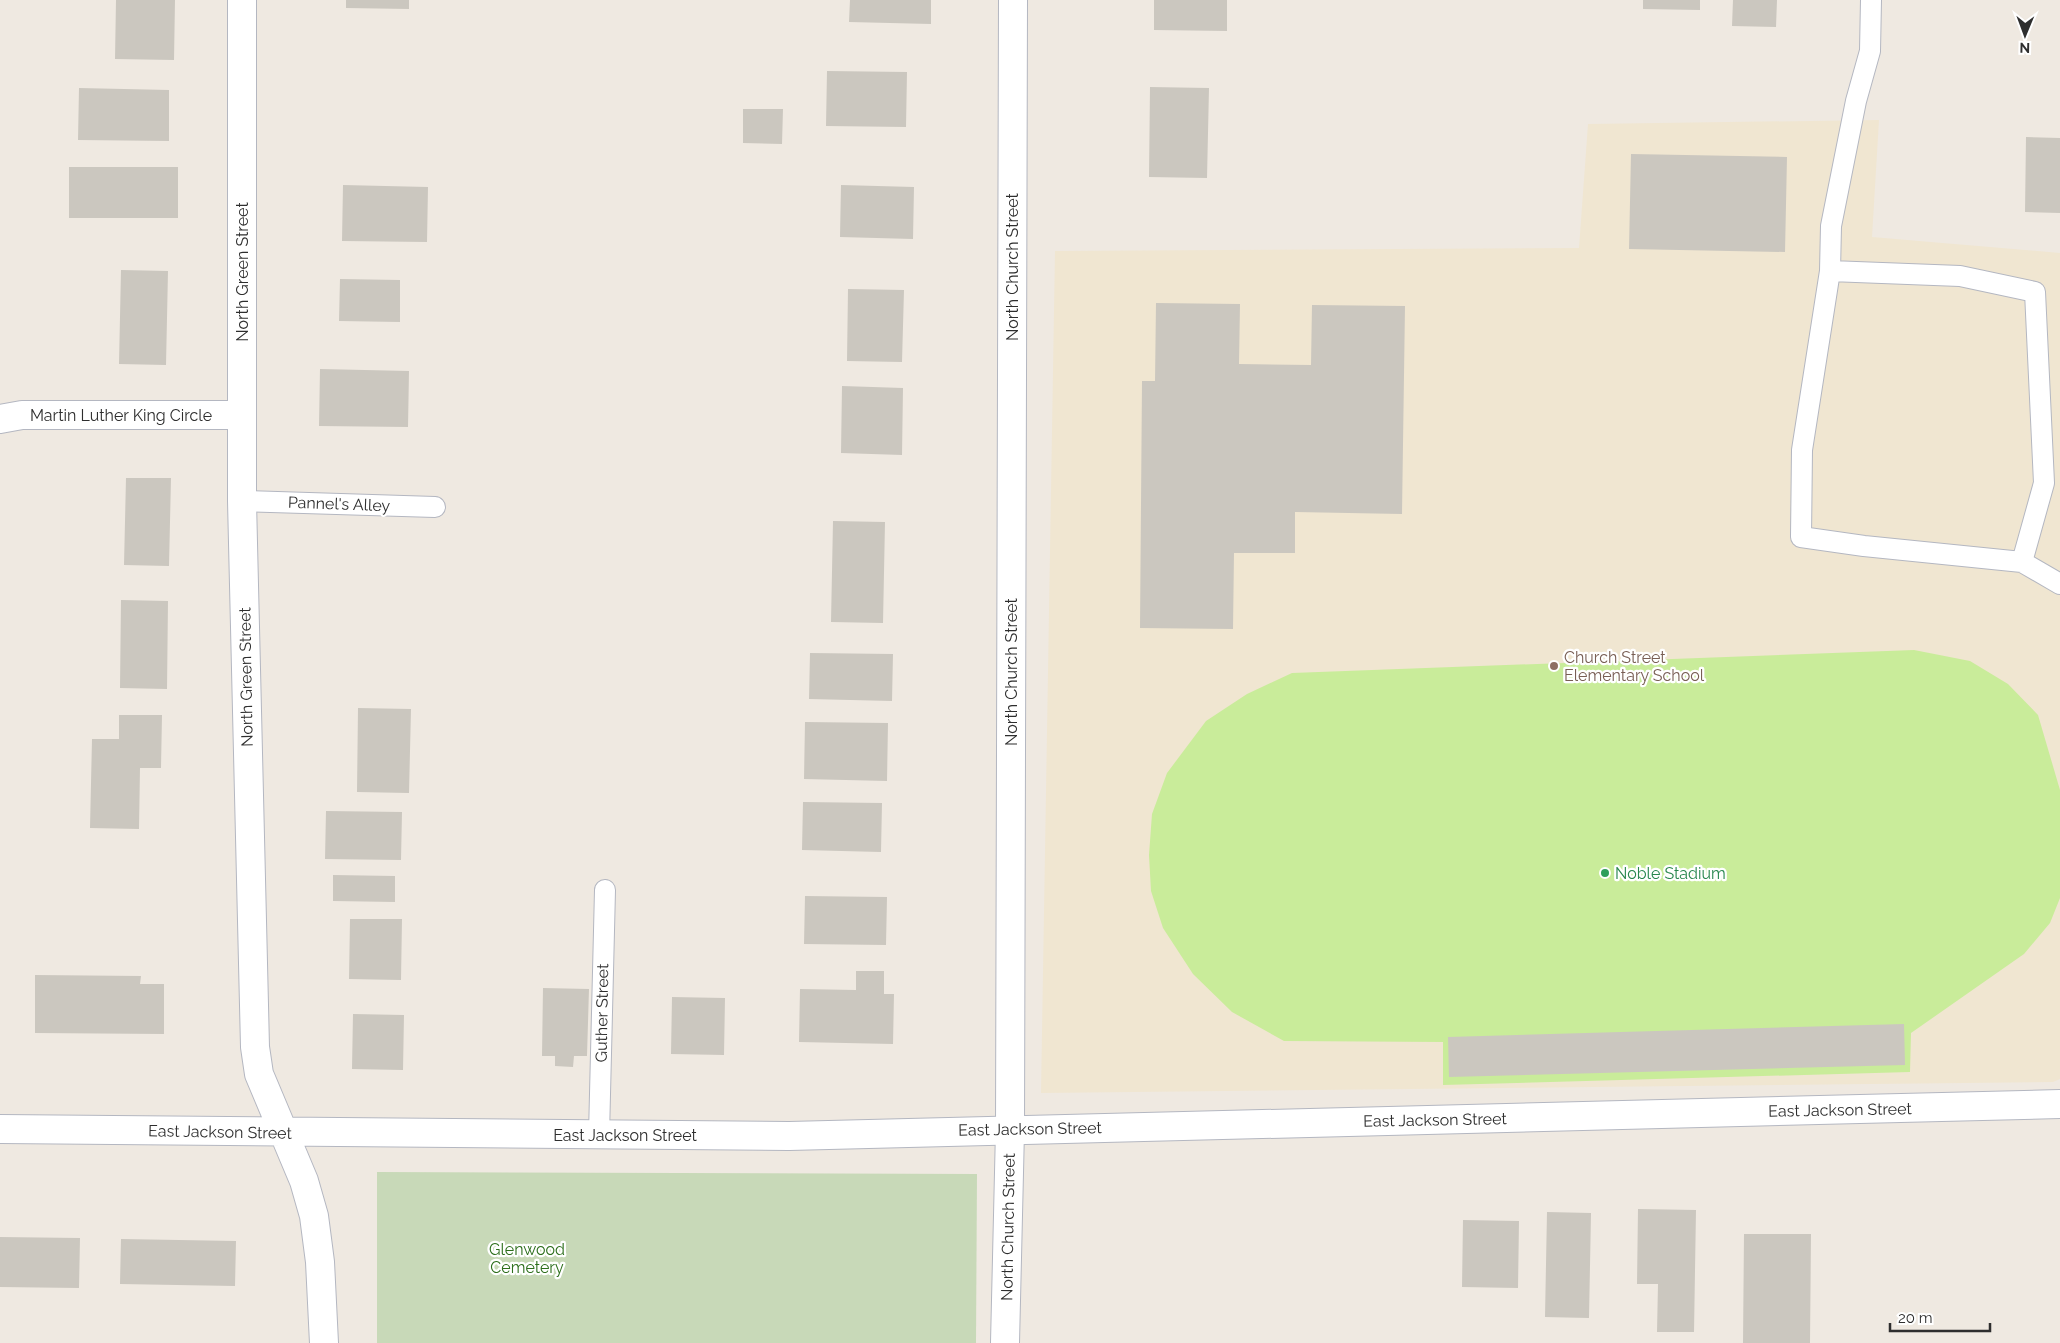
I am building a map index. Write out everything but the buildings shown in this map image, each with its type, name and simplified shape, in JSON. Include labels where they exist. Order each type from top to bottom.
[{"type":"street","name":"North Green Street","points":[[242,0],[242,501],[255,1047],[260,1074],[304,1181],[314,1216],[320,1271],[324,1343]]},
{"type":"street","name":"North Church Street","points":[[1005,1343],[1010,1130],[1013,0]]},
{"type":"street","name":"Martin Luther King Circle","points":[[0,419],[22,415],[242,415]]},
{"type":"street","name":"East Jackson Street","points":[[0,1129],[789,1136],[2060,1104]]},
{"type":"lane","points":[[1871,0],[1870,51],[1856,101],[1831,226],[1830,271],[1802,450],[1801,537],[1864,546],[2022,562],[2060,584]]},
{"type":"lane","points":[[1830,271],[1960,276],[2035,292],[2044,483],[2022,562]]},
{"type":"lane","name":"Pannel's Alley","points":[[242,501],[435,508]]},
{"type":"lane","name":"Guther Street","points":[[599,1135],[605,890]]},
{"type":"shaded area","name":"Church Street Elementary School","points":[[1879,120],[1872,237],[2060,253],[2060,1079],[2053,1082],[1041,1093],[1055,251],[1579,248],[1588,124]]},
{"type":"green space","name":"Noble Stadium","points":[[1914,650],[1970,661],[2008,684],[2038,715],[2060,790],[2060,898],[2050,923],[2024,954],[1911,1033],[1910,1072],[1443,1085],[1443,1042],[1284,1041],[1232,1012],[1193,974],[1163,928],[1151,891],[1149,855],[1152,814],[1167,773],[1206,721],[1247,694],[1292,673]]},
{"type":"green space","name":"Glenwood Cemetery","points":[[377,1172],[977,1174],[976,1343],[377,1343]]},
{"type":"place","name":"Church Street Elementary School","points":[[1554,666]]},
{"type":"place","name":"Noble Stadium","points":[[1605,873]]}]
